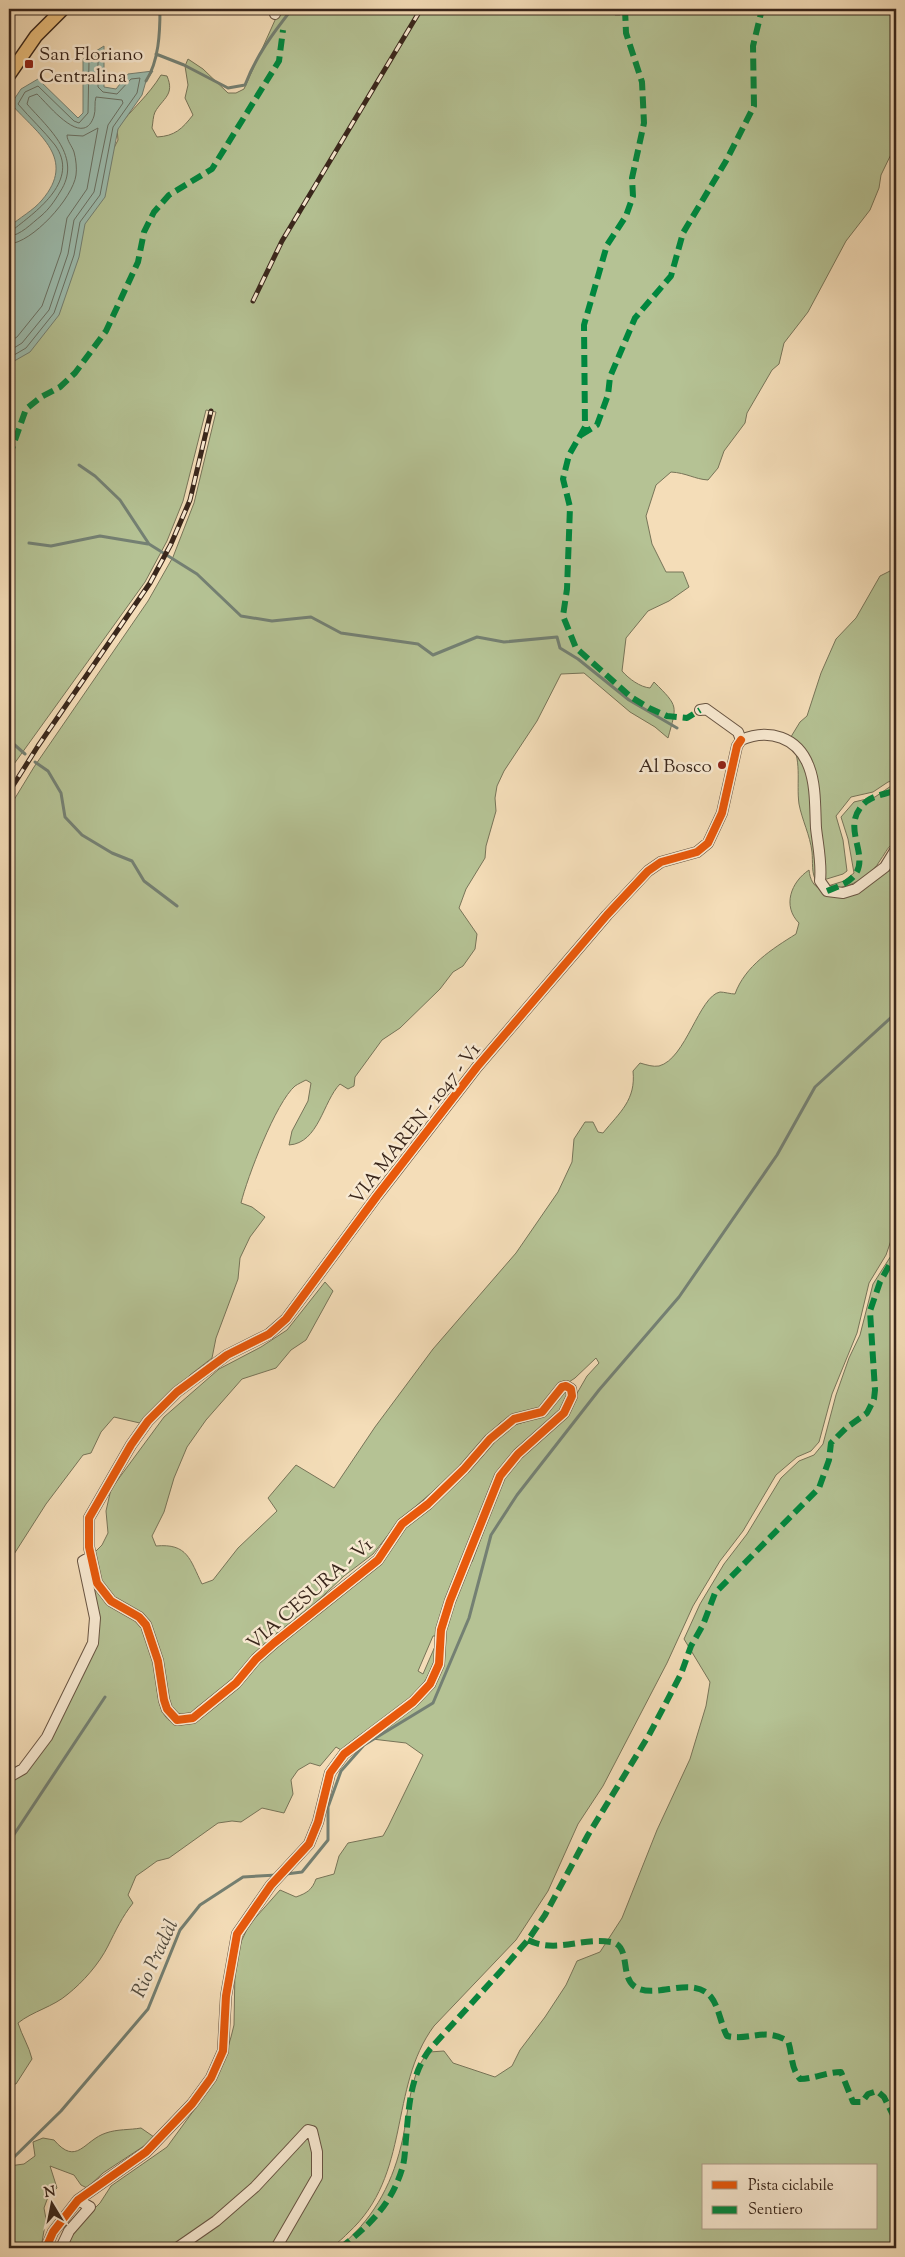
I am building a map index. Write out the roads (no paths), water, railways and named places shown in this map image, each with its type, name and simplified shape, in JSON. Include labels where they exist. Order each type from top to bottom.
[{"type":"main road","points":[[9,75],[36,36],[63,9]]},
{"type":"street","points":[[700,710],[706,709],[738,732],[741,740],[750,736],[772,734],[790,740],[803,755],[810,768],[822,867],[820,881],[827,891],[843,893],[856,889],[885,867],[896,849]]},
{"type":"street","name":"VIA MAREN - 1047 - V1","points":[[90,1557],[87,1532],[89,1518],[131,1444],[148,1421],[177,1392],[227,1355],[269,1334],[286,1320],[377,1196],[477,1067],[607,916],[648,872],[661,862],[697,852],[708,843],[722,813],[737,746],[741,740]]},
{"type":"street","name":"VIA CESURA - V1","points":[[78,2200],[146,2152],[192,2104],[211,2078],[223,2051],[226,1996],[237,1934],[250,1913],[309,1844],[318,1822],[330,1773],[344,1754],[413,1702],[430,1684],[439,1664],[441,1630],[450,1601],[500,1476],[518,1454],[564,1413],[572,1396],[571,1389],[566,1386],[562,1387],[542,1412],[507,1423],[428,1504],[402,1524],[378,1560],[274,1643],[256,1659],[236,1683],[193,1718],[177,1720],[167,1709],[160,1683],[158,1662],[146,1624],[139,1617],[122,1609],[104,1594],[94,1576],[90,1557]]},
{"type":"street","points":[[9,1777],[23,1769],[47,1737],[93,1643],[95,1618],[83,1561],[90,1557]]},
{"type":"street","points":[[177,2248],[216,2221],[255,2187],[308,2130],[312,2131],[317,2152],[316,2177],[276,2248]]},
{"type":"street","points":[[46,2248],[53,2232],[78,2200],[90,2207],[69,2231],[61,2248]]},
{"type":"water","points":[[104,46],[104,87],[116,89],[128,74],[153,71],[146,81],[142,95],[118,129],[105,197],[85,224],[79,257],[59,315],[30,352],[9,364],[9,227],[42,200],[52,185],[56,172],[55,160],[50,148],[11,104],[21,89],[38,79],[78,118],[83,113],[83,59]]},
{"type":"waterway","points":[[146,81],[154,65],[156,55],[160,9]]},
{"type":"waterway","points":[[156,54],[184,65],[228,88],[245,85],[254,64],[292,9]]},
{"type":"waterway","points":[[79,465],[95,476],[120,500],[149,544],[197,574],[241,616],[272,621],[311,617],[341,633],[418,644],[433,655],[477,637],[504,642],[557,637],[560,648],[578,659],[629,700],[677,728]]},
{"type":"waterway","points":[[29,543],[51,546],[100,536],[148,544]]},
{"type":"waterway","points":[[9,740],[25,754]]},
{"type":"waterway","points":[[35,762],[48,771],[61,793],[65,817],[82,835],[112,853],[132,861],[144,881],[177,906]]},
{"type":"waterway","name":"Rio Pradàl","points":[[286,1874],[302,1872],[328,1840],[328,1807],[341,1771],[364,1745],[433,1703],[469,1618],[491,1535],[517,1495],[599,1390],[679,1297],[777,1155],[815,1087],[896,1013]]},
{"type":"waterway","points":[[9,1842],[105,1697]]},
{"type":"waterway","name":"Rio Pradàl","points":[[9,2162],[61,2111],[148,2009],[180,1930],[200,1905],[243,1877],[277,1875]]},
{"type":"railway","points":[[253,301],[282,241],[421,9]]},
{"type":"railway","points":[[9,792],[38,746],[150,583],[171,544],[190,500],[211,411]]},
{"type":"place","name":"San Floriano Centralina","points":[[29,64]]},
{"type":"place","name":"Al Bosco","points":[[722,765]]}]
